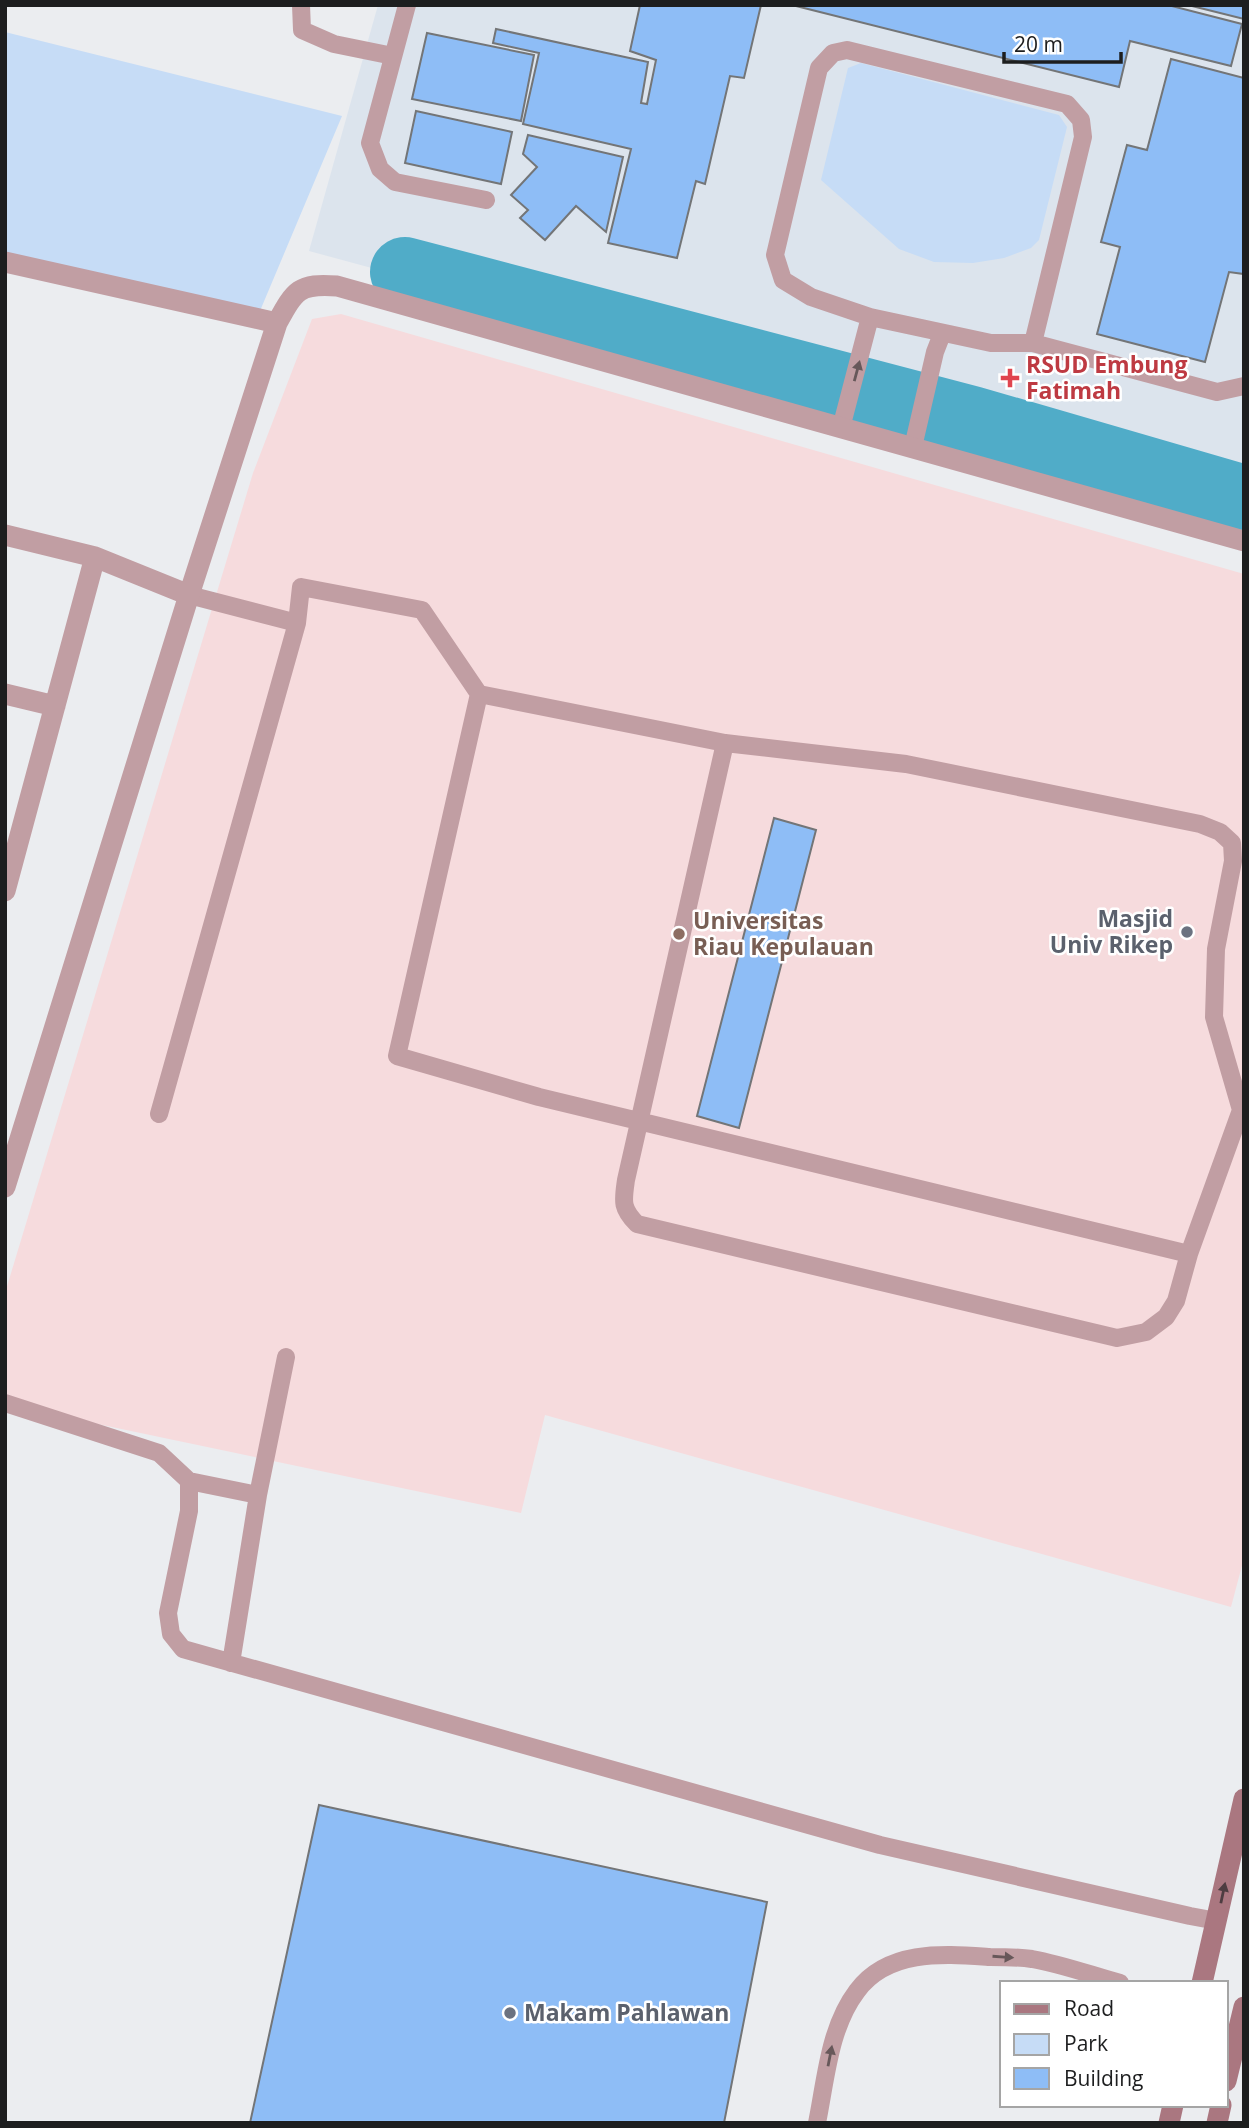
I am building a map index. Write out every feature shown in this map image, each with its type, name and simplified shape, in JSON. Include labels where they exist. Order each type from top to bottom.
[{"type":"main road","points":[[1202,1981],[1244,1799]]},
{"type":"main road","points":[[1228,2068],[1237,2012]]},
{"type":"street","points":[[5,262],[277,323]]},
{"type":"street","points":[[5,1187],[189,594],[277,323],[291,296],[300,288],[320,284],[337,286],[1244,541]]},
{"type":"street","points":[[5,536],[95,557],[189,594]]},
{"type":"street","points":[[5,891],[13,830],[55,706],[95,557]]},
{"type":"street","points":[[5,694],[55,706]]},
{"type":"lane","points":[[301,5],[302,30],[334,44],[393,56]]},
{"type":"lane","points":[[407,5],[370,144],[380,169],[395,182],[486,200]]},
{"type":"lane","points":[[1034,342],[1083,137],[1081,120],[1067,104],[847,50],[833,53],[819,68],[775,255],[783,280],[811,297],[870,317],[942,334],[991,343],[1034,342],[1217,392],[1244,386]]},
{"type":"lane","points":[[841,428],[870,317]]},
{"type":"lane","points":[[913,447],[935,352],[942,334]]},
{"type":"lane","points":[[159,1114],[296,623],[301,587],[422,610],[479,694],[725,743],[906,764],[1200,824],[1220,832],[1232,843],[1233,860],[1216,949],[1214,1017],[1242,1110],[1189,1254],[1176,1301],[1166,1317],[1146,1332],[1117,1338],[637,1224],[625,1212],[623,1198],[639,1120],[725,743]]},
{"type":"lane","points":[[189,594],[296,623]]},
{"type":"lane","points":[[479,694],[397,1056],[539,1097],[1189,1254]]},
{"type":"lane","points":[[231,1663],[258,1494],[286,1357]]},
{"type":"lane","points":[[5,1403],[159,1453],[189,1481],[258,1494]]},
{"type":"lane","points":[[189,1481],[189,1511],[168,1614],[171,1634],[183,1649],[880,1845],[1217,1921]]},
{"type":"lane","points":[[817,2123],[834,2039],[844,2013],[857,1990],[878,1973],[901,1961],[926,1954],[1033,1959],[1113,1981]]},
{"type":"shaded area","name":"RSUD Embung Fatimah","points":[[378,5],[1244,5],[1244,504],[309,251]]},
{"type":"shaded area","name":"Universitas Riau Kepulauan","points":[[341,314],[1244,574],[1244,1558],[1231,1607],[545,1415],[521,1513],[7,1405],[5,1293],[253,473],[312,319]]},
{"type":"green space","points":[[5,32],[342,116],[257,318],[5,267]]},
{"type":"green space","points":[[861,63],[1059,115],[1067,127],[1039,240],[1031,248],[1004,258],[973,263],[934,262],[899,249],[821,180],[848,68]]},
{"type":"building","points":[[640,5],[761,5],[744,78],[730,76],[705,184],[696,181],[677,258],[608,243],[631,149],[523,124],[539,53],[493,43],[496,29],[648,62],[641,103],[647,104],[656,60],[630,51]]},
{"type":"building","points":[[792,5],[1168,5],[1242,24],[1231,66],[1130,41],[1119,87]]},
{"type":"building","points":[[1188,5],[1244,5],[1244,19]]},
{"type":"building","points":[[427,33],[534,55],[521,121],[412,99]]},
{"type":"building","points":[[1171,59],[1244,78],[1244,274],[1229,272],[1205,362],[1097,334],[1120,247],[1101,242],[1127,145],[1147,150]]},
{"type":"building","points":[[416,111],[512,132],[501,184],[405,163]]},
{"type":"building","points":[[528,135],[623,157],[606,232],[576,206],[545,240],[520,218],[528,210],[511,195],[537,167],[523,154]]},
{"type":"building","points":[[774,818],[816,830],[739,1128],[697,1116]]},
{"type":"building","name":"Makam Pahlawan","points":[[319,1805],[767,1902],[724,2123],[250,2123]]},
{"type":"waterway","points":[[405,272],[972,421],[1244,500]]},
{"type":"place","name":"RSUD Embung Fatimah","points":[[1010,378]]},
{"type":"place","name":"Masjid Univ Rikep","points":[[1187,932]]},
{"type":"place","name":"Universitas Riau Kepulauan","points":[[679,934]]},
{"type":"place","name":"Makam Pahlawan","points":[[510,2013]]}]
